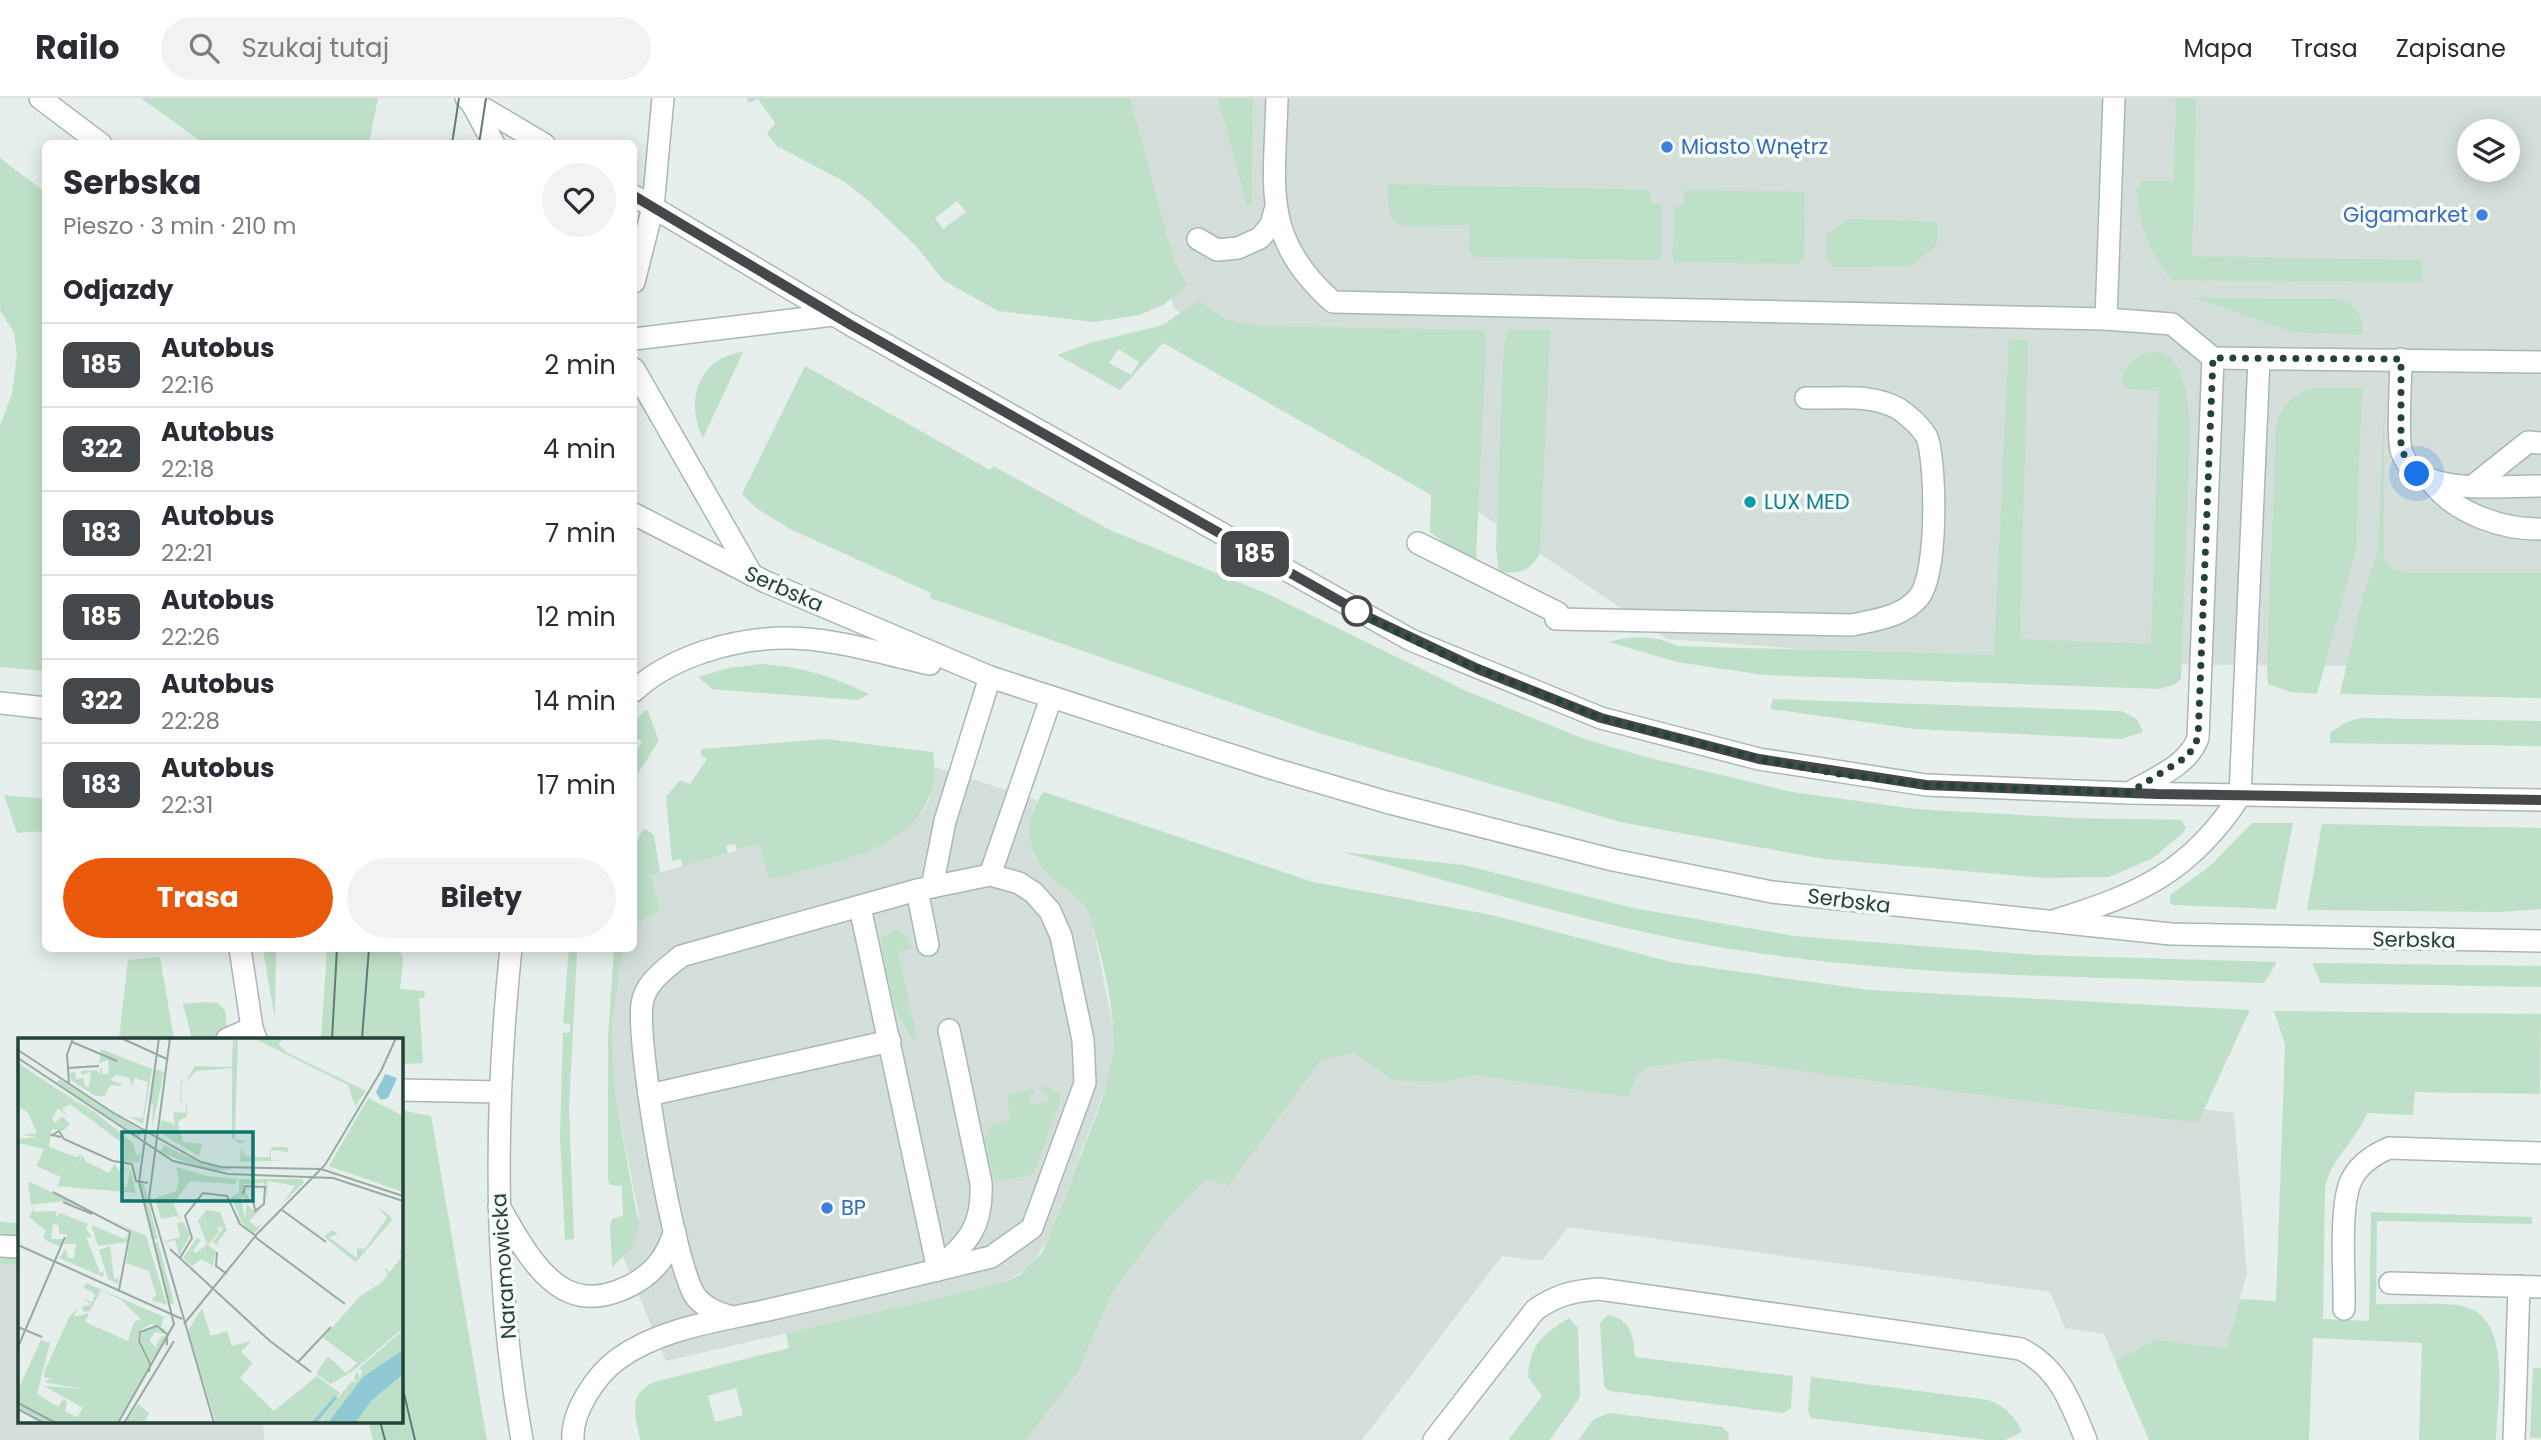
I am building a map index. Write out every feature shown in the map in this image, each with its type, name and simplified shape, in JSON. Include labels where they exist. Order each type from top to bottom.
[{"type":"street","points":[[40,98],[96,140]]},
{"type":"street","points":[[637,270],[653,207],[663,98]]},
{"type":"street","points":[[1198,239],[1217,250],[1238,248],[1260,238],[1271,225],[1275,210],[1277,98]]},
{"type":"street","points":[[2106,319],[2114,98]]},
{"type":"street","points":[[468,99],[492,140]]},
{"type":"street","points":[[468,99],[537,140]]},
{"type":"street","points":[[637,198],[832,314],[1411,640],[1601,718],[1759,759],[1838,774],[1926,785],[2240,796],[2541,800]]},
{"type":"street","points":[[1275,210],[1296,262],[1307,279],[1333,302],[2106,319],[2172,324],[2213,358],[2541,362]]},
{"type":"street","points":[[637,339],[832,314]]},
{"type":"street","points":[[2129,793],[2188,756],[2198,738],[2213,358]]},
{"type":"street","points":[[2047,923],[2117,901],[2157,880],[2217,830],[2240,796],[2259,359]]},
{"type":"street","points":[[2401,359],[2401,450],[2417,474],[2432,482],[2453,486],[2541,486]]},
{"type":"street","points":[[637,374],[752,575]]},
{"type":"street","points":[[1418,543],[1557,616],[1852,625],[1892,617],[1920,597],[1933,559],[1933,473],[1928,437],[1903,411],[1880,400],[1806,398]]},
{"type":"street","points":[[2473,485],[2528,442],[2541,443]]},
{"type":"street","points":[[2432,482],[2439,491],[2477,515],[2526,529],[2541,529]]},
{"type":"street","name":"Serbska","points":[[637,516],[752,575],[990,677],[1360,794],[1613,860],[1772,892],[2171,934],[2541,941]]},
{"type":"street","points":[[637,688],[649,677],[684,659],[739,640],[779,635],[816,639],[990,677],[924,888],[928,945]]},
{"type":"street","points":[[990,875],[1051,698]]},
{"type":"street","points":[[0,703],[42,708]]},
{"type":"street","points":[[573,1440],[572,1429],[582,1404],[601,1376],[618,1359],[670,1332],[991,1257],[1032,1228],[1084,1083],[1083,1040],[1056,923],[1034,893],[1019,883],[990,875],[924,888],[681,956],[653,979],[642,1002],[641,1035],[649,1095],[675,1232],[687,1280],[696,1297],[710,1310],[732,1317]]},
{"type":"street","points":[[860,907],[938,1270]]},
{"type":"street","points":[[232,1038],[254,1034],[241,952]]},
{"type":"street","name":"Naramowicka","points":[[511,952],[500,1092],[499,1206],[512,1382],[522,1440]]},
{"type":"street","points":[[938,1270],[971,1237],[982,1202],[981,1183],[949,1030]]},
{"type":"street","points":[[649,1095],[890,1041]]},
{"type":"street","points":[[402,1090],[500,1092]]},
{"type":"street","points":[[2344,1309],[2346,1209],[2350,1183],[2372,1156],[2389,1148],[2541,1153]]},
{"type":"street","points":[[499,1206],[527,1254],[570,1292],[607,1295],[639,1282],[660,1261],[675,1232]]},
{"type":"street","points":[[0,1246],[18,1247]]},
{"type":"street","points":[[2390,1283],[2541,1287]]},
{"type":"street","points":[[2514,1440],[2519,1286]]},
{"type":"street","points":[[1434,1440],[1535,1310],[1555,1297],[1577,1290],[1599,1289],[2021,1349],[2040,1358],[2054,1373],[2086,1440]]},
{"type":"shaded area","points":[[1114,98],[2541,98],[2541,667],[1991,663],[1667,639],[1174,308]]},
{"type":"shaded area","points":[[935,767],[1037,800],[1032,812],[1031,842],[1034,855],[1045,872],[1075,893],[1086,905],[1092,921],[1113,1027],[1112,1063],[1051,1233],[1031,1267],[1003,1283],[666,1361],[623,1257],[631,1249],[639,1215],[616,1099],[613,1062],[612,1023],[623,952],[637,952],[637,923],[658,912],[660,907],[651,875],[759,844],[769,877],[922,814],[929,800]]},
{"type":"shaded area","points":[[1363,1030],[1718,1044],[2234,1113],[2247,1274],[2226,1348],[2156,1340],[2115,1361],[2104,1334],[2065,1328],[2050,1292],[1568,1227],[1542,1261],[1502,1256],[1362,1440],[1026,1440],[1078,1372],[1112,1293],[1169,1217],[1310,1059]]},
{"type":"shaded area","points":[[0,1264],[18,1265],[18,1422],[263,1422],[264,1440],[0,1440]]},
{"type":"green space","points":[[141,98],[378,98],[370,140],[199,140]]},
{"type":"green space","points":[[746,98],[1130,98],[1173,258],[1187,285],[1163,305],[1139,315],[1094,322],[998,311],[943,280],[916,246],[845,182],[777,146],[767,134],[775,123],[758,99],[749,103]],"holes":[[[957,201],[966,212],[943,229],[935,218]]]},
{"type":"green space","points":[[1218,98],[1253,98],[1251,206],[1247,205]]},
{"type":"green space","points":[[2176,98],[2196,98],[2192,256],[2422,260],[2422,282],[2171,280],[2146,238],[2136,189],[2143,181],[2174,181]]},
{"type":"green space","points":[[0,158],[42,190],[42,671],[0,667],[0,425],[12,394],[17,355],[14,333],[0,310]]},
{"type":"green space","points":[[1388,184],[1650,190],[1650,204],[1662,204],[1661,255],[1658,260],[1474,257],[1469,251],[1470,225],[1400,226],[1395,222],[1389,207]]},
{"type":"green space","points":[[1685,190],[1805,192],[1804,259],[1797,264],[1675,262],[1672,255],[1675,207],[1683,205]]},
{"type":"green space","points":[[1850,219],[1937,222],[1937,245],[1912,266],[1834,267],[1827,260],[1826,235]]},
{"type":"green space","points":[[2196,298],[2338,299],[2350,304],[2358,312],[2363,335],[2292,332]]},
{"type":"green space","points":[[1198,300],[1225,319],[1258,326],[1483,330],[1486,343],[1476,559],[1452,549],[1430,532],[1431,495],[1163,343],[1120,390],[1057,355],[1090,343],[1163,325]],"holes":[[[1118,349],[1139,362],[1131,375],[1109,363]]]},
{"type":"green space","points":[[1508,330],[1550,330],[1540,553],[1528,568],[1512,573],[1499,572],[1496,547],[1504,343]]},
{"type":"green space","points":[[2009,339],[2028,340],[2020,639],[2151,644],[2159,391],[2127,389],[2121,381],[2128,364],[2146,354],[2160,352],[2171,358],[2178,369],[2184,384],[2190,431],[2181,679],[2176,684],[2160,689],[1764,675],[1677,662],[1609,642],[1644,637],[1677,646],[1994,655]]},
{"type":"green space","points":[[743,352],[703,438],[695,410],[699,383],[716,362]]},
{"type":"green space","points":[[805,366],[990,470],[993,466],[1110,530],[1268,594],[1464,690],[1584,739],[1646,757],[1792,792],[1916,809],[2075,818],[2181,820],[2186,827],[2183,833],[2153,858],[2109,877],[2046,878],[1824,859],[1620,822],[1319,733],[930,598],[931,593],[790,529],[756,508],[742,494]]},
{"type":"green space","points":[[2314,388],[2362,388],[2356,549],[2317,694],[2290,692],[2268,684],[2267,670],[2276,428],[2284,407],[2300,393]]},
{"type":"green space","points":[[2384,411],[2384,560],[2393,569],[2408,573],[2541,573],[2541,698],[2340,694],[2362,599],[2378,551]]},
{"type":"green space","points":[[762,664],[817,673],[869,694],[858,700],[721,690],[712,689],[698,677],[729,668]]},
{"type":"green space","points":[[1773,699],[2121,711],[2137,719],[2143,732],[2121,739],[1915,729],[1770,709]]},
{"type":"green space","points":[[647,709],[659,741],[637,774],[637,747],[642,741],[637,739],[637,719]]},
{"type":"green space","points":[[2361,718],[2541,721],[2541,746],[2330,743],[2330,733],[2347,722]]},
{"type":"green space","points":[[826,739],[933,752],[933,784],[923,809],[906,828],[884,843],[857,855],[773,879],[769,878],[759,844],[737,850],[735,844],[726,846],[728,853],[683,866],[681,859],[672,861],[666,797],[680,780],[690,784],[707,759],[701,755],[701,749]]},
{"type":"green space","points":[[1044,792],[1313,882],[1492,915],[1671,962],[1869,990],[2250,1010],[2198,1123],[1828,1075],[1720,1058],[1647,1067],[1636,1076],[1628,1097],[1475,1075],[1442,1082],[1393,1080],[1354,1053],[1321,1060],[1228,1186],[1206,1179],[1169,1217],[1112,1293],[1078,1372],[1026,1440],[640,1440],[635,1414],[636,1400],[645,1387],[654,1382],[789,1348],[786,1333],[1003,1283],[1020,1275],[1042,1253],[1102,1098],[1110,1071],[1113,1043],[1107,983],[1088,912],[1077,898],[1044,870],[1033,851],[1031,820]],"holes":[[[736,1388],[743,1415],[715,1422],[708,1396]]]},
{"type":"green space","points":[[4,795],[42,799],[42,831],[17,833]]},
{"type":"green space","points":[[2252,823],[2293,823],[2276,909],[2173,905],[2170,902],[2170,895],[2209,867]]},
{"type":"green space","points":[[2322,824],[2541,828],[2541,909],[2502,912],[2307,910]]},
{"type":"green space","points":[[646,829],[654,835],[660,873],[651,876],[660,907],[658,912],[637,923],[637,842]]},
{"type":"green space","points":[[1342,852],[1464,865],[1633,908],[1794,936],[2036,955],[2277,962],[2264,983],[1960,972],[1779,956],[1724,948],[1613,925]]},
{"type":"green space","points":[[896,930],[907,936],[912,948],[898,952],[917,1038],[912,1039],[895,1008],[881,944],[882,937]]},
{"type":"green space","points":[[264,952],[276,952],[275,1020]]},
{"type":"green space","points":[[327,952],[400,952],[403,959],[400,989],[425,991],[424,998],[419,998],[423,1063],[402,1064],[402,1038],[321,1038]]},
{"type":"green space","points":[[569,952],[576,952],[569,1108],[574,1239],[565,1240],[560,1137],[563,1033],[570,1032],[570,1024],[563,1023]]},
{"type":"green space","points":[[614,952],[623,952],[612,1023],[613,1062],[616,1099],[639,1227],[631,1249],[612,1267],[610,1225],[612,1219],[623,1216],[622,1186],[610,1185],[608,1181],[608,1037]]},
{"type":"green space","points":[[160,957],[174,1038],[119,1038],[128,960]]},
{"type":"green space","points":[[2312,963],[2541,966],[2541,987],[2321,983]]},
{"type":"green space","points":[[217,1003],[225,1010],[228,1038],[192,1038],[183,1004]]},
{"type":"green space","points":[[2274,1011],[2541,1014],[2540,1094],[2415,1092],[2413,1115],[2367,1113],[2338,1158],[2325,1188],[2323,1319],[2369,1321],[2371,1212],[2532,1217],[2532,1224],[2377,1221],[2376,1304],[2457,1305],[2475,1311],[2488,1323],[2499,1360],[2496,1440],[2419,1440],[2422,1343],[2313,1338],[2309,1440],[2149,1440],[2115,1361],[2156,1340],[2226,1348],[2240,1299],[2276,1301],[2285,1044]]},
{"type":"green space","points":[[1046,1086],[1059,1093],[1060,1103],[1035,1171],[1031,1175],[995,1182],[984,1137],[990,1133],[988,1127],[1010,1119],[1007,1095],[1034,1089],[1035,1094],[1028,1096],[1031,1105],[1048,1102],[1047,1092],[1042,1093],[1041,1088]]},
{"type":"green space","points":[[402,1110],[431,1116],[487,1440],[373,1440],[368,1422],[402,1422]]},
{"type":"green space","points":[[0,1222],[18,1223],[18,1265],[0,1264]]},
{"type":"green space","points":[[1608,1315],[1622,1320],[1630,1330],[1635,1357],[1793,1376],[1791,1408],[1784,1413],[1610,1391],[1604,1387],[1600,1323]]},
{"type":"green space","points":[[1569,1318],[1578,1328],[1580,1397],[1550,1440],[1508,1440],[1542,1396],[1528,1377],[1535,1348],[1545,1335]]},
{"type":"green space","points":[[2533,1368],[2541,1368],[2541,1438],[2530,1438]]},
{"type":"green space","points":[[1811,1377],[1989,1400],[2008,1412],[2022,1432],[2005,1440],[1987,1440],[1811,1418],[1808,1411]]},
{"type":"green space","points":[[1610,1413],[1722,1427],[1729,1433],[1728,1440],[1578,1440],[1594,1419]]},
{"type":"tram line","points":[[453,140],[459,98]]},
{"type":"tram line","points":[[480,140],[486,98]]},
{"type":"tram line","points":[[332,1038],[337,952]]},
{"type":"tram line","points":[[362,1038],[369,952]]},
{"type":"tram line","points":[[402,1385],[415,1440]]},
{"type":"tram line","points":[[380,1422],[385,1440]]},
{"type":"bus line","name":"185","points":[[637,198],[851,325],[1370,618],[1411,640],[1534,693],[1601,718],[1759,759],[1838,774],[1926,785],[2157,794],[2541,800]]},
{"type":"place","name":"Miasto Wnętrz","points":[[1667,147]]},
{"type":"place","name":"Gigamarket","points":[[2482,215]]},
{"type":"place","name":"LUX MED","points":[[1750,502]]},
{"type":"place","name":"BP","points":[[827,1208]]},
{"type":"route","points":[[1357,611],[1349,607],[1433,650],[1601,718],[1759,759],[1838,774],[1926,785],[2129,793],[2181,762],[2194,748],[2198,738],[2213,358],[2401,359],[2401,450],[2417,474]]}]
